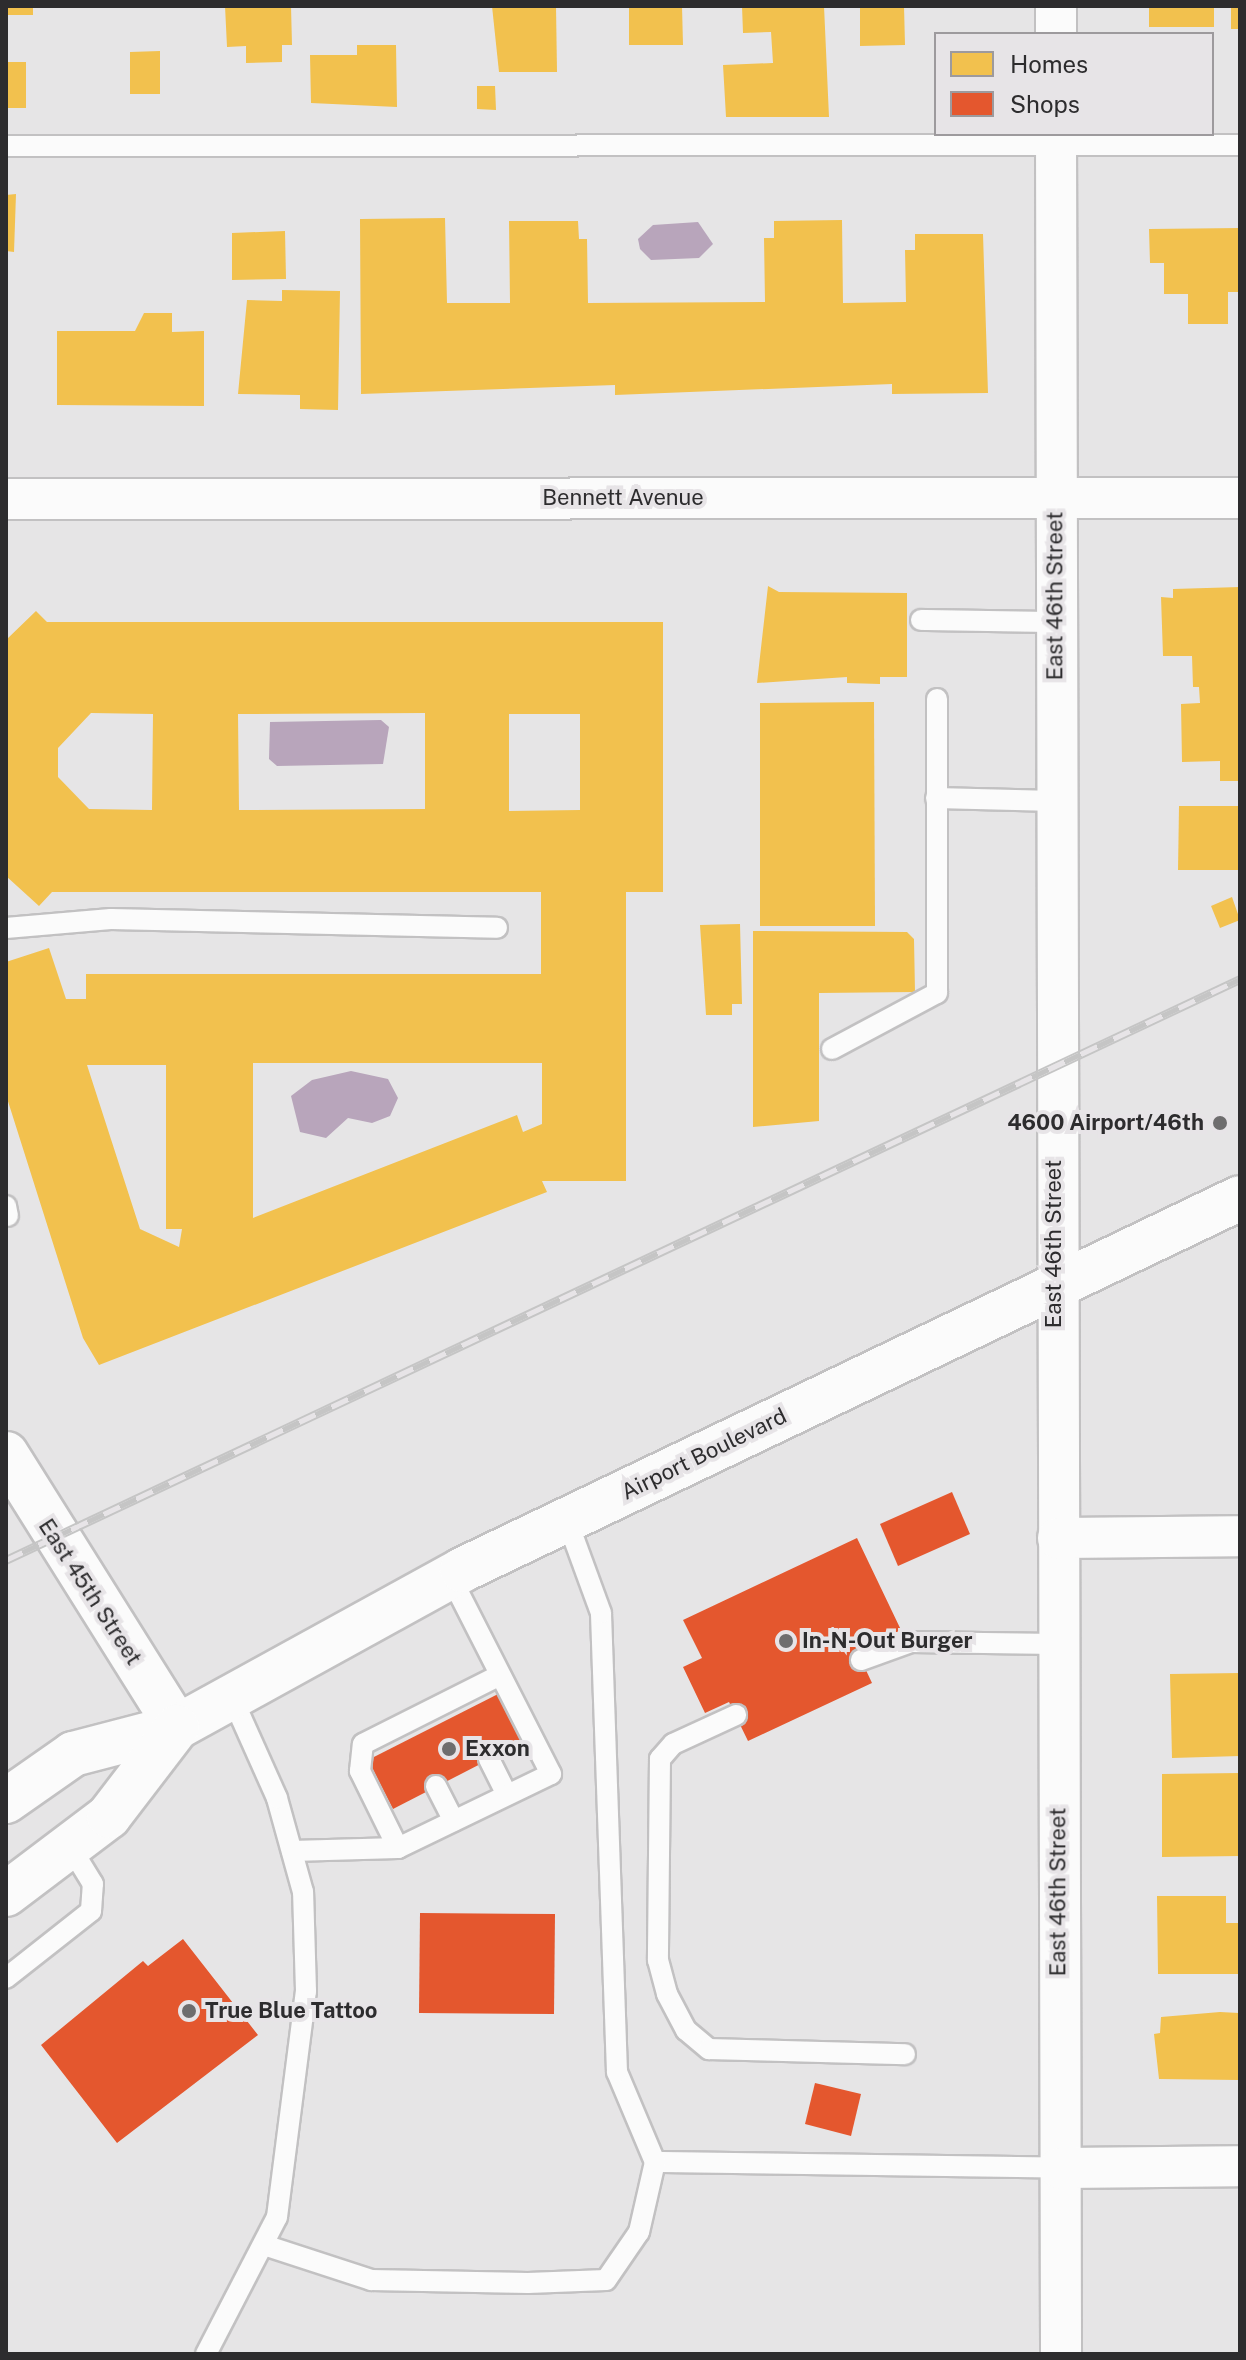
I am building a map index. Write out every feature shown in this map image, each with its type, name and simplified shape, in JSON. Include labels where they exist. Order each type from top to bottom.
[{"type":"main road","name":"Airport Boulevard","points":[[6,1801],[73,1754],[177,1727],[450,1576],[1054,1284],[1240,1198]]},
{"type":"main road","name":"East 45th Street","points":[[7,1459],[177,1727]]},
{"type":"main road","name":"Airport Boulevard","points":[[6,1894],[109,1816],[177,1727]]},
{"type":"street","points":[[1056,6],[1056,32]]},
{"type":"street","name":"East 46th Street","points":[[1056,140],[1054,1284],[1061,2354]]},
{"type":"street","name":"Bennett Avenue","points":[[6,499],[1240,498]]},
{"type":"street","points":[[1058,1538],[1240,1536]]},
{"type":"street","points":[[1060,2168],[1240,2166]]},
{"type":"lane","points":[[6,146],[1056,140],[1240,145]]},
{"type":"lane","points":[[921,620],[1055,622]]},
{"type":"lane","points":[[832,1049],[937,993],[937,699]]},
{"type":"lane","points":[[936,798],[1055,801]]},
{"type":"lane","points":[[6,928],[111,919],[497,928]]},
{"type":"lane","points":[[264,2245],[371,2280],[606,2280],[639,2232],[655,2162],[617,2072],[601,1613],[567,1520]]},
{"type":"lane","points":[[292,1851],[398,1848],[551,1774],[450,1576]]},
{"type":"lane","points":[[861,1660],[911,1642],[1057,1644]]},
{"type":"lane","points":[[398,1848],[360,1771],[363,1744],[408,1731],[461,1704],[500,1675]]},
{"type":"lane","points":[[206,2354],[277,2217],[306,1991],[303,1892],[277,1798],[231,1695]]},
{"type":"lane","points":[[736,1715],[673,1744],[660,1759],[658,1960],[667,1994],[686,2030],[709,2049],[905,2054]]},
{"type":"lane","points":[[489,1759],[507,1795]]},
{"type":"lane","points":[[436,1786],[454,1821]]},
{"type":"lane","points":[[6,1978],[91,1911],[93,1884],[69,1845]]},
{"type":"lane","points":[[655,2162],[1060,2168]]},
{"type":"shaded area","points":[[698,222],[713,244],[699,258],[651,260],[640,249],[638,239],[653,225]]},
{"type":"shaded area","points":[[381,720],[389,727],[383,764],[277,766],[269,759],[270,722]]},
{"type":"shaded area","points":[[351,1071],[388,1079],[398,1098],[390,1116],[372,1123],[348,1118],[326,1138],[300,1132],[291,1096],[312,1080]]},
{"type":"building: Homes","points":[[6,6],[33,6],[33,15],[6,15]]},
{"type":"building: Homes","points":[[225,6],[291,6],[292,45],[282,45],[282,62],[246,63],[246,46],[227,47]]},
{"type":"building: Homes","points":[[492,6],[556,6],[557,72],[499,72]]},
{"type":"building: Homes","points":[[629,6],[682,6],[683,45],[629,45]]},
{"type":"building: Homes","points":[[742,6],[824,6],[829,117],[726,117],[723,65],[773,63],[771,32],[743,33]]},
{"type":"building: Homes","points":[[860,6],[904,6],[905,45],[860,46]]},
{"type":"building: Homes","points":[[1149,6],[1214,6],[1214,27],[1149,27]]},
{"type":"building: Homes","points":[[1231,6],[1240,6],[1240,29],[1231,29]]},
{"type":"building: Homes","points":[[357,45],[396,45],[397,107],[311,103],[310,55],[357,55]]},
{"type":"building: Homes","points":[[160,51],[160,94],[130,94],[130,52]]},
{"type":"building: Homes","points":[[6,62],[26,62],[26,108],[6,108]]},
{"type":"building: Homes","points":[[477,86],[495,86],[496,110],[477,109]]},
{"type":"building: Homes","points":[[16,194],[14,252],[6,251],[6,195]]},
{"type":"building: Homes","points":[[445,218],[447,303],[510,303],[509,221],[578,221],[579,239],[587,239],[588,303],[765,302],[764,238],[774,238],[774,221],[842,220],[843,303],[906,302],[905,250],[915,250],[915,234],[983,234],[988,393],[892,394],[892,384],[615,395],[615,385],[361,394],[360,219]]},
{"type":"building: Homes","points":[[1240,228],[1240,292],[1228,292],[1228,324],[1188,324],[1188,294],[1164,294],[1164,263],[1150,263],[1149,229]]},
{"type":"building: Homes","points":[[285,231],[286,279],[232,280],[232,233]]},
{"type":"building: Homes","points":[[282,290],[340,291],[338,410],[300,409],[300,395],[238,394],[247,300],[282,301]]},
{"type":"building: Homes","points":[[144,313],[172,313],[172,332],[204,331],[204,406],[57,405],[57,331],[135,331]]},
{"type":"building: Homes","points":[[768,586],[779,592],[907,593],[907,677],[880,677],[880,684],[847,683],[847,677],[757,683]]},
{"type":"building: Homes","points":[[1240,587],[1240,781],[1220,781],[1220,761],[1182,762],[1181,704],[1200,703],[1199,687],[1193,687],[1192,656],[1163,656],[1161,597],[1173,598],[1173,589]]},
{"type":"building: Homes","points":[[36,611],[47,622],[663,622],[663,892],[626,892],[626,1181],[542,1181],[547,1192],[99,1365],[83,1338],[6,1095],[6,962],[49,948],[66,999],[86,999],[86,974],[541,974],[541,892],[52,892],[39,906],[6,876],[6,640]],"holes":[[[91,713],[153,714],[152,810],[89,809],[58,777],[58,748]],[[425,713],[425,809],[239,810],[238,714]],[[509,714],[580,714],[580,810],[509,811]],[[253,1063],[542,1063],[542,1124],[523,1132],[517,1115],[253,1218]],[[87,1065],[166,1065],[166,1229],[182,1229],[179,1247],[140,1229]]]},
{"type":"building: Homes","points":[[874,702],[875,926],[760,926],[760,703]]},
{"type":"building: Homes","points":[[1179,806],[1240,806],[1240,870],[1178,870]]},
{"type":"building: Homes","points":[[1232,897],[1240,920],[1220,928],[1211,906]]},
{"type":"building: Homes","points":[[740,924],[742,1004],[732,1004],[732,1015],[706,1015],[700,925]]},
{"type":"building: Homes","points":[[753,931],[907,932],[914,939],[915,992],[819,993],[819,1121],[753,1127]]},
{"type":"building: Homes","points":[[1240,1673],[1240,1756],[1172,1758],[1170,1674]]},
{"type":"building: Homes","points":[[1240,1773],[1240,1856],[1162,1857],[1162,1774]]},
{"type":"building: Homes","points":[[1157,1896],[1226,1896],[1226,1923],[1240,1923],[1240,1974],[1158,1974]]},
{"type":"building: Homes","points":[[1239,2013],[1239,2080],[1159,2079],[1154,2034],[1160,2033],[1161,2017]]},
{"type":"building: Shops","points":[[952,1492],[970,1534],[898,1566],[880,1524]]},
{"type":"building: Shops","name":"In-N-Out Burger","points":[[857,1538],[901,1630],[857,1651],[872,1683],[748,1741],[729,1702],[705,1713],[683,1667],[702,1658],[683,1620]]},
{"type":"building: Shops","name":"Exxon","points":[[504,1691],[529,1739],[393,1809],[368,1760]]},
{"type":"building: Shops","points":[[420,1913],[555,1914],[554,2014],[419,2013]]},
{"type":"building: Shops","points":[[183,1939],[258,2035],[117,2143],[41,2045],[143,1961],[148,1966]]},
{"type":"building: Shops","points":[[815,2083],[861,2094],[851,2136],[805,2124]]},
{"type":"railway","points":[[6,1560],[1240,979]]},
{"type":"place","name":"4600 Airport/46th","points":[[1220,1123]]},
{"type":"place","name":"In-N-Out Burger","points":[[786,1641]]},
{"type":"place","name":"Exxon","points":[[449,1749]]},
{"type":"place","name":"True Blue Tattoo","points":[[189,2011]]}]
